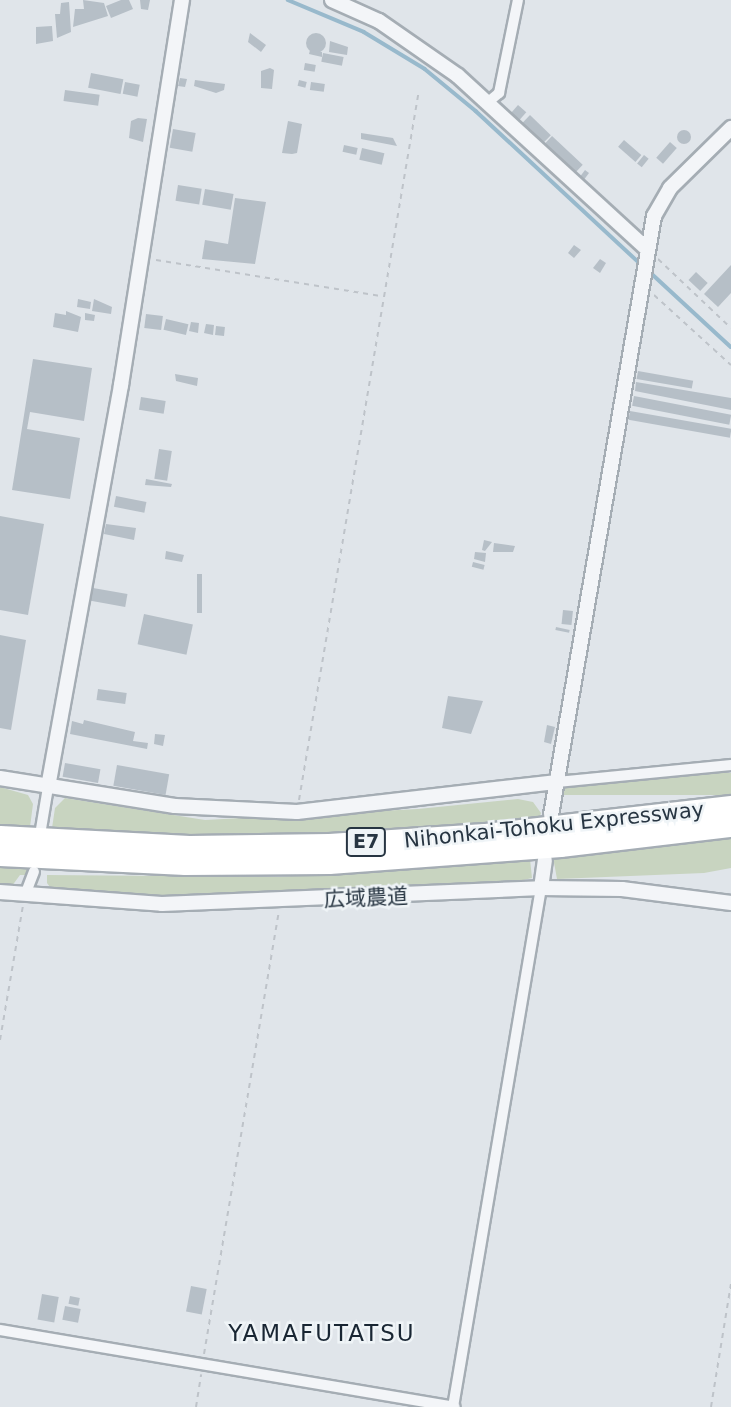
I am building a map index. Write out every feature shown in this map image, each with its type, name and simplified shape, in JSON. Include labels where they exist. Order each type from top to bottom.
[{"type":"highway","name":"Nihonkai-Tohoku Expressway","points":[[0,836],[188,846],[329,844],[509,831],[731,806]]},
{"type":"highway","name":"Nihonkai-Tohoku Expressway","points":[[0,855],[185,864],[329,863],[547,847],[731,825]]},
{"type":"street","points":[[41,829],[121,385],[139,257],[182,0]]},
{"type":"street","points":[[332,0],[379,21],[426,51],[487,103],[647,254]]},
{"type":"street","points":[[487,103],[499,93],[518,0]]},
{"type":"street","points":[[551,815],[647,254],[661,201],[731,128]]},
{"type":"street","points":[[0,778],[175,806],[297,812],[731,765]]},
{"type":"street","points":[[0,1330],[454,1407],[545,860]]},
{"type":"street","points":[[25,895],[34,872]]},
{"type":"street","name":"広域農道","points":[[0,892],[162,904],[281,902],[541,888],[622,889],[731,903]]},
{"type":"path","points":[[297,812],[419,90]]},
{"type":"path","points":[[647,254],[731,328]]},
{"type":"path","points":[[139,257],[383,296]]},
{"type":"path","points":[[643,283],[731,365]]},
{"type":"path","points":[[0,1040],[25,895]]},
{"type":"path","points":[[196,1407],[281,902]]},
{"type":"path","points":[[711,1407],[731,1283]]},
{"type":"green space","points":[[564,773],[731,773],[731,795],[564,795]]},
{"type":"green space","points":[[0,787],[28,795],[33,804],[30,827],[0,824]]},
{"type":"green space","points":[[65,798],[205,820],[418,809],[518,799],[533,802],[541,813],[539,819],[418,830],[217,837],[52,828],[55,808]]},
{"type":"green space","points":[[731,838],[731,868],[704,873],[557,879],[553,857]]},
{"type":"green space","points":[[530,859],[532,878],[483,889],[147,900],[55,894],[47,883],[47,875],[278,877]]},
{"type":"green space","points":[[0,866],[29,868],[29,875],[20,875],[9,890],[0,889]]},
{"type":"building","points":[[83,0],[104,3],[108,16],[73,27],[75,9],[84,9]]},
{"type":"building","points":[[129,0],[133,9],[111,18],[106,6]]},
{"type":"building","points":[[140,0],[150,0],[148,10],[141,9]]},
{"type":"building","points":[[69,2],[71,32],[57,38],[55,14],[60,14],[61,3]]},
{"type":"building","points":[[52,26],[53,41],[36,44],[36,27]]},
{"type":"building","points":[[250,33],[266,45],[261,52],[248,42]]},
{"type":"building","points":[[316,33],[323,36],[326,43],[323,50],[316,53],[309,50],[306,43],[309,36]]},
{"type":"building","points":[[330,41],[348,47],[347,55],[329,52]]},
{"type":"building","points":[[310,50],[322,52],[322,57],[309,54]]},
{"type":"building","points":[[323,53],[344,57],[342,66],[321,62]]},
{"type":"building","points":[[305,63],[316,65],[315,72],[304,70]]},
{"type":"building","points":[[270,68],[274,70],[272,89],[261,88],[261,71]]},
{"type":"building","points":[[91,73],[123,79],[121,94],[88,88]]},
{"type":"building","points":[[180,78],[187,79],[185,87],[178,86]]},
{"type":"building","points":[[195,80],[225,84],[224,90],[216,93],[194,86]]},
{"type":"building","points":[[299,80],[307,82],[305,88],[298,86]]},
{"type":"building","points":[[125,82],[140,85],[137,97],[123,94]]},
{"type":"building","points":[[311,82],[325,84],[324,92],[310,90]]},
{"type":"building","points":[[65,90],[100,95],[98,106],[63,101]]},
{"type":"building","points":[[518,105],[526,112],[518,121],[510,114]]},
{"type":"building","points":[[530,115],[551,135],[543,143],[522,123]]},
{"type":"building","points":[[138,118],[147,119],[143,142],[129,138],[131,121]]},
{"type":"building","points":[[288,121],[302,124],[297,153],[292,154],[282,153]]},
{"type":"building","points":[[173,129],[196,133],[192,152],[170,148]]},
{"type":"building","points":[[684,130],[689,132],[689,142],[684,144],[679,142],[677,137],[679,132]]},
{"type":"building","points":[[361,133],[393,138],[397,146],[361,139]]},
{"type":"building","points":[[552,136],[583,165],[575,173],[544,144]]},
{"type":"building","points":[[624,140],[641,155],[635,162],[618,147]]},
{"type":"building","points":[[670,142],[677,148],[663,164],[656,158]]},
{"type":"building","points":[[344,145],[358,148],[356,155],[343,152]]},
{"type":"building","points":[[362,148],[384,153],[382,165],[359,160]]},
{"type":"building","points":[[644,155],[649,159],[642,167],[637,164]]},
{"type":"building","points":[[585,170],[589,173],[584,180],[580,177]]},
{"type":"building","points":[[178,185],[202,189],[199,205],[175,201]]},
{"type":"building","points":[[205,189],[234,194],[231,210],[202,205]]},
{"type":"building","points":[[235,198],[266,202],[255,264],[202,259],[205,240],[228,244]]},
{"type":"building","points":[[574,245],[581,250],[574,258],[568,253]]},
{"type":"building","points":[[600,259],[606,263],[600,273],[593,268]]},
{"type":"building","points":[[731,265],[731,293],[718,307],[704,294]]},
{"type":"building","points":[[696,272],[708,283],[700,291],[688,280]]},
{"type":"building","points":[[78,299],[91,302],[90,309],[77,307]]},
{"type":"building","points":[[94,299],[112,307],[111,314],[92,311]]},
{"type":"building","points":[[66,311],[81,317],[78,332],[53,327],[55,313],[66,315]]},
{"type":"building","points":[[85,313],[95,315],[94,321],[85,320]]},
{"type":"building","points":[[146,314],[163,316],[161,330],[144,328]]},
{"type":"building","points":[[166,319],[188,324],[186,335],[164,330]]},
{"type":"building","points":[[191,322],[199,323],[198,333],[189,331]]},
{"type":"building","points":[[206,324],[214,325],[213,335],[204,333]]},
{"type":"building","points":[[216,326],[225,327],[224,336],[215,335]]},
{"type":"building","points":[[33,359],[92,368],[84,421],[30,412],[27,429],[80,438],[70,499],[12,490]]},
{"type":"building","points":[[638,371],[693,381],[692,389],[637,379]]},
{"type":"building","points":[[175,374],[198,378],[197,386],[176,381]]},
{"type":"building","points":[[636,382],[731,398],[731,410],[635,391]]},
{"type":"building","points":[[634,396],[731,415],[729,425],[632,406]]},
{"type":"building","points":[[141,397],[166,401],[164,414],[139,410]]},
{"type":"building","points":[[630,411],[731,429],[730,438],[628,420]]},
{"type":"building","points":[[159,449],[172,451],[167,481],[154,479]]},
{"type":"building","points":[[146,479],[172,484],[171,487],[145,485]]},
{"type":"building","points":[[116,496],[146,502],[144,513],[114,507]]},
{"type":"building","points":[[0,516],[44,524],[28,615],[0,610]]},
{"type":"building","points":[[106,524],[136,528],[134,540],[104,534]]},
{"type":"building","points":[[484,540],[492,542],[485,551],[482,550]]},
{"type":"building","points":[[494,543],[515,546],[513,552],[493,552]]},
{"type":"building","points":[[166,551],[184,555],[182,562],[165,559]]},
{"type":"building","points":[[475,552],[486,553],[485,562],[474,559]]},
{"type":"building","points":[[473,562],[485,565],[483,570],[472,567]]},
{"type":"building","points":[[197,574],[202,574],[202,613],[197,613]]},
{"type":"building","points":[[93,588],[127,594],[125,607],[91,601]]},
{"type":"building","points":[[563,610],[573,611],[571,625],[562,624]]},
{"type":"building","points":[[144,614],[193,624],[186,655],[138,644]]},
{"type":"building","points":[[556,627],[570,630],[569,633],[555,630]]},
{"type":"building","points":[[0,635],[26,640],[11,730],[0,728]]},
{"type":"building","points":[[98,689],[127,693],[125,704],[96,700]]},
{"type":"building","points":[[448,696],[483,701],[471,734],[442,728]]},
{"type":"building","points":[[84,720],[135,732],[133,741],[148,743],[147,749],[70,734],[72,721],[83,724]]},
{"type":"building","points":[[547,725],[555,727],[551,744],[544,742]]},
{"type":"building","points":[[155,734],[165,735],[163,746],[154,744]]},
{"type":"building","points":[[65,763],[100,769],[98,783],[63,777]]},
{"type":"building","points":[[117,765],[169,774],[166,795],[113,786]]},
{"type":"building","points":[[191,1286],[207,1289],[202,1315],[186,1312]]},
{"type":"building","points":[[42,1294],[59,1297],[54,1323],[37,1320]]},
{"type":"building","points":[[70,1296],[80,1298],[78,1306],[68,1304]]},
{"type":"building","points":[[65,1306],[81,1309],[78,1323],[62,1320]]},
{"type":"waterway","points":[[288,0],[364,32],[425,69],[476,111],[642,265]]},
{"type":"waterway","points":[[650,272],[731,347]]},
{"type":"district","name":"YAMAFUTATSU","points":[[322,1333]]}]
